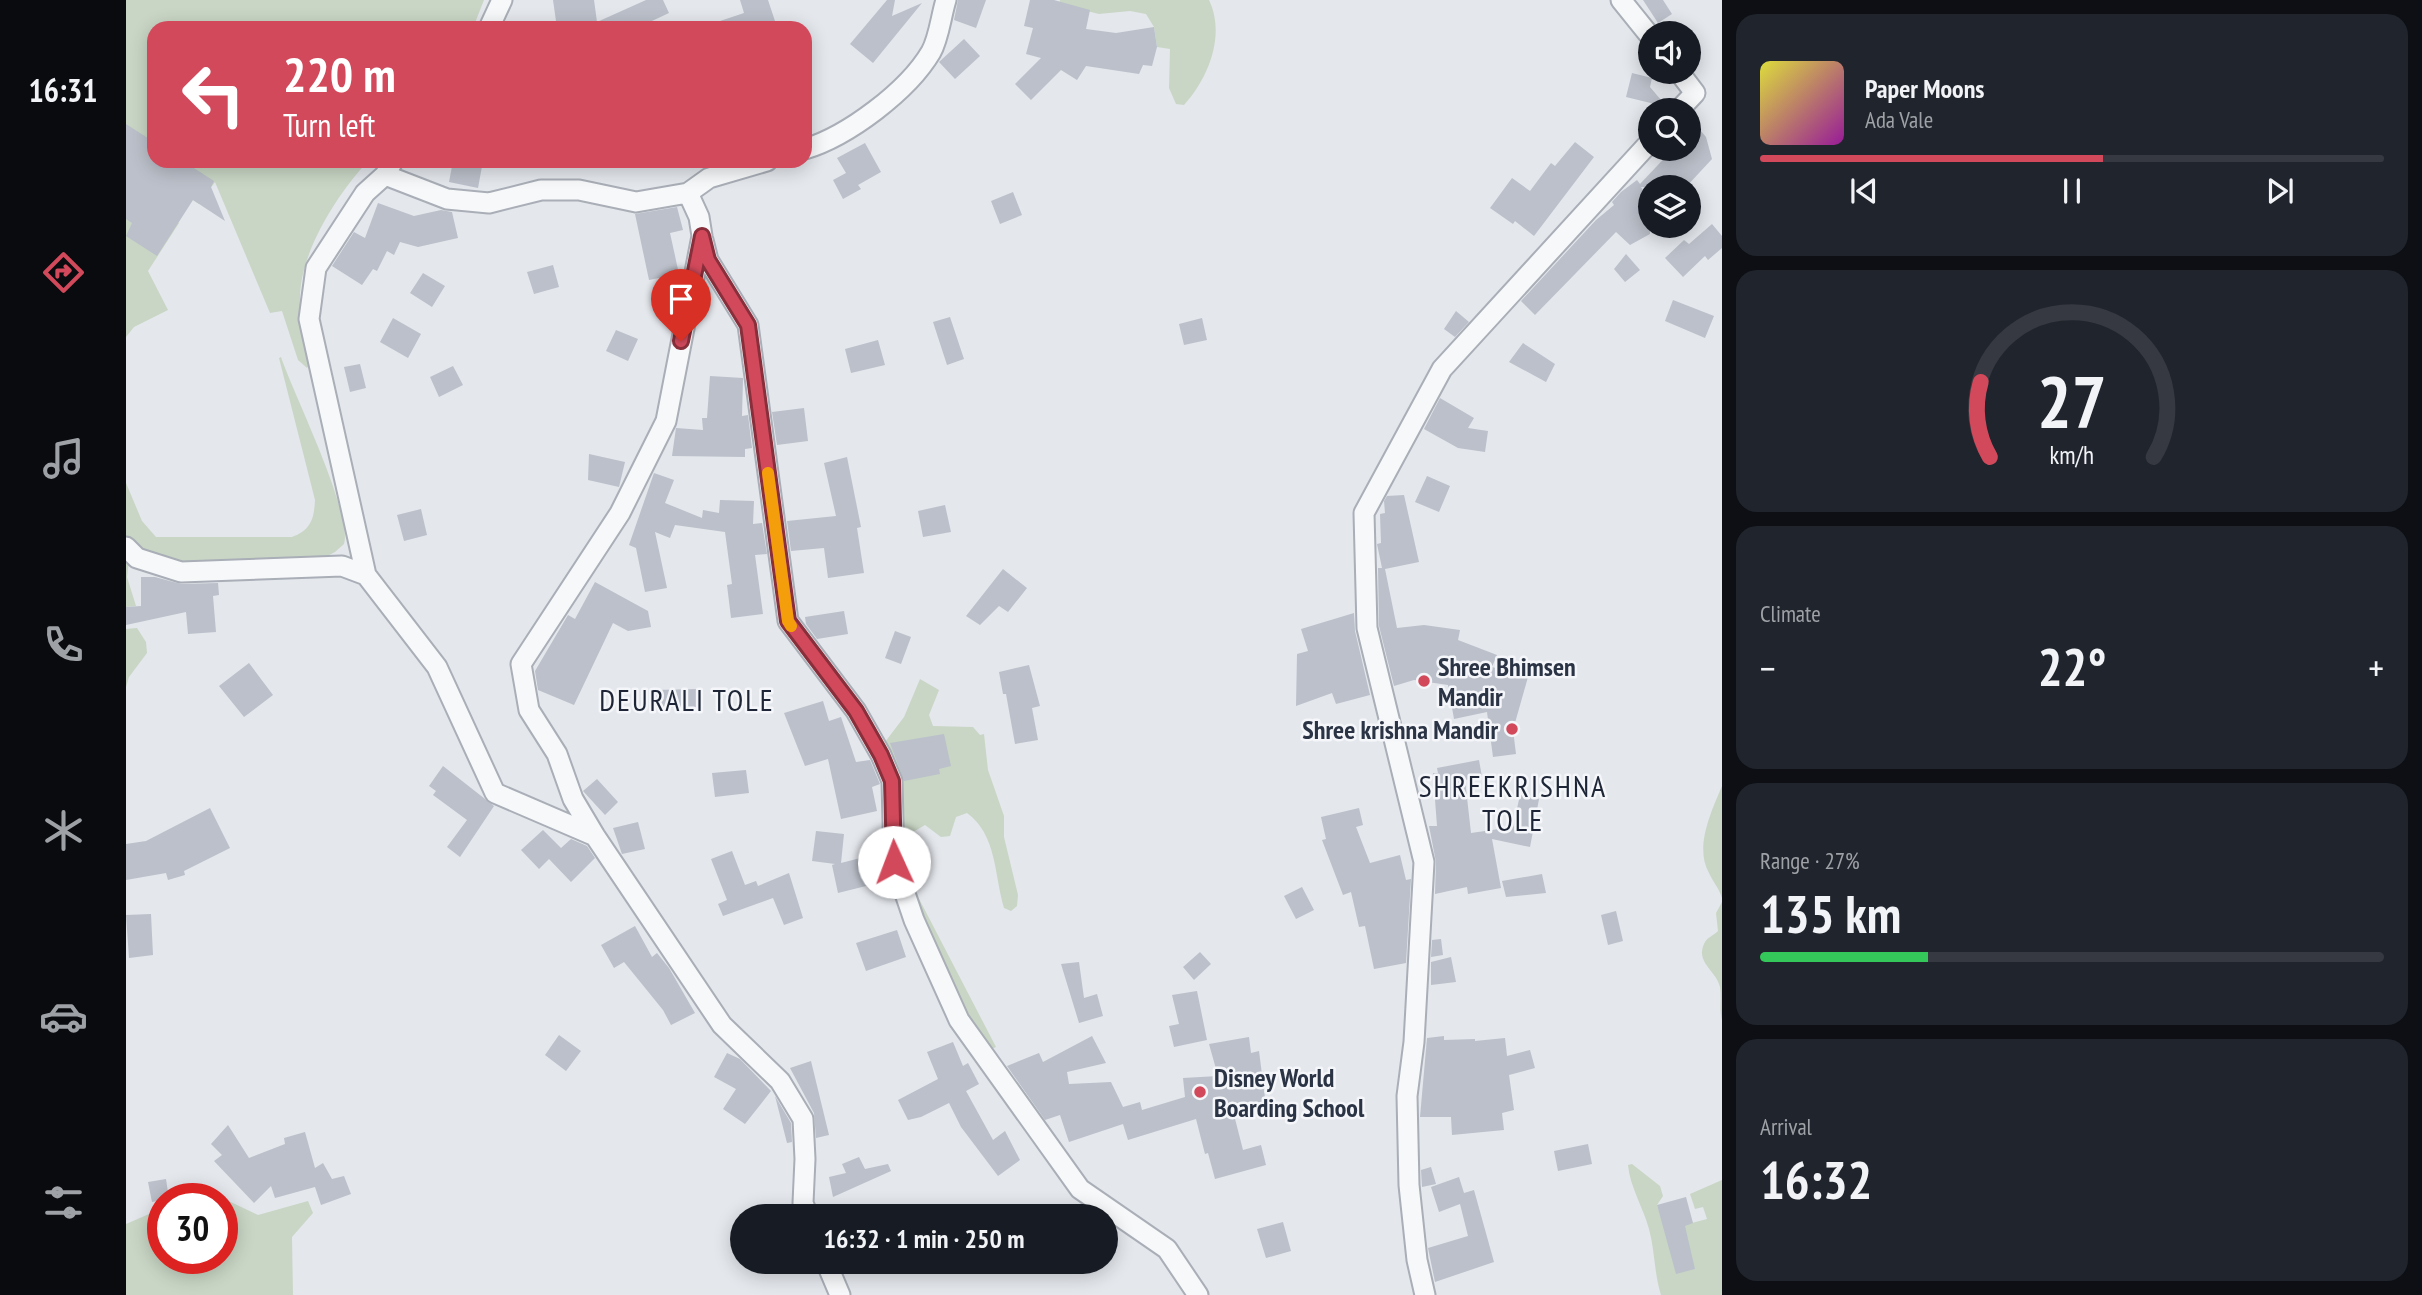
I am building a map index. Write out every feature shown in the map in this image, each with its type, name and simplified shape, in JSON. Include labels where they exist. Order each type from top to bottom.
[{"type":"street","points":[[492,21],[502,0]]},
{"type":"street","points":[[812,147],[825,143],[904,88],[932,50],[946,0]]},
{"type":"street","points":[[1621,0],[1638,21]]},
{"type":"street","points":[[1688,84],[1695,93],[1690,98]]},
{"type":"street","points":[[1425,1295],[1417,1259],[1409,1185],[1407,1096],[1414,1042],[1424,862],[1367,628],[1364,513],[1442,369],[1638,155]]},
{"type":"street","points":[[595,836],[495,793],[437,667],[366,575],[309,319],[316,268],[365,192],[389,168],[447,199],[489,202],[541,190],[579,190],[636,202],[688,193],[709,178],[743,168]]},
{"type":"street","points":[[688,193],[699,217],[708,260],[748,325],[788,621],[856,711],[881,755],[892,781],[894,862],[914,920],[959,1020],[1080,1189],[1167,1250],[1198,1295]]},
{"type":"street","points":[[702,236],[666,421],[620,513],[521,664],[529,710],[557,754],[573,799],[595,836],[722,1026],[780,1081],[803,1119],[803,1204]]},
{"type":"street","points":[[126,547],[136,558],[181,572],[342,566],[366,575]]},
{"type":"street","points":[[831,1274],[840,1295]]},
{"type":"green space","points":[[126,0],[484,0],[476,21],[147,21],[147,168],[362,168],[333,206],[306,262],[300,306],[311,362],[307,368],[298,360],[282,311],[270,313],[215,182],[199,204],[126,157]]},
{"type":"green space","points":[[1060,0],[1209,0],[1214,13],[1215,42],[1207,70],[1193,94],[1184,105],[1176,104],[1169,88],[1170,49],[1157,47],[1154,27],[1146,14],[1130,11],[1099,14],[1059,4]]},
{"type":"green space","points":[[126,190],[179,223],[148,271],[168,310],[134,327],[126,337]]},
{"type":"green space","points":[[281,357],[340,507],[344,544],[318,561],[129,561],[127,577],[136,606],[126,607],[126,483],[142,521],[156,537],[292,537],[310,523],[315,500],[279,358]]},
{"type":"green space","points":[[137,628],[146,642],[147,653],[129,677],[126,687],[126,629]]},
{"type":"green space","points":[[920,679],[939,690],[929,715],[933,726],[973,727],[980,735],[984,734],[988,770],[1004,816],[1004,837],[1018,895],[1017,906],[1011,911],[1004,908],[993,856],[984,832],[967,813],[956,817],[950,836],[941,837],[925,825],[913,832],[910,861],[915,891],[996,1047],[987,1051],[924,925],[903,863],[898,795],[882,746],[904,717]]},
{"type":"green space","points":[[1722,786],[1722,898],[1709,873],[1703,852],[1706,829]]},
{"type":"green space","points":[[1722,902],[1722,1020],[1720,987],[1704,961],[1702,949],[1705,942],[1718,931],[1716,913]]},
{"type":"green space","points":[[1632,1164],[1660,1186],[1663,1196],[1657,1205],[1665,1230],[1707,1219],[1703,1207],[1695,1209],[1690,1194],[1722,1180],[1722,1295],[1661,1295],[1649,1229],[1629,1173],[1628,1165]]},
{"type":"green space","points":[[308,1201],[313,1213],[292,1237],[293,1295],[126,1295],[126,1224],[147,1215],[147,1274],[238,1274],[238,1206],[258,1215]]},
{"type":"building","points":[[553,0],[594,0],[597,21],[556,21]]},
{"type":"building","points":[[646,0],[663,0],[669,13],[652,21],[599,21]]},
{"type":"building","points":[[740,0],[768,0],[775,21],[720,21],[744,13]]},
{"type":"building","points":[[887,0],[895,0],[892,16],[922,3],[873,63],[850,44]]},
{"type":"building","points":[[958,0],[986,0],[976,28],[954,20]]},
{"type":"building","points":[[1030,0],[1054,0],[1090,10],[1086,29],[1116,33],[1154,27],[1157,47],[1152,66],[1143,65],[1139,74],[1086,66],[1077,80],[1061,70],[1031,100],[1015,84],[1041,58],[1026,54],[1033,28],[1024,26]]},
{"type":"building","points":[[1643,0],[1663,0],[1672,14],[1657,21]]},
{"type":"building","points":[[964,39],[980,56],[955,79],[939,62]]},
{"type":"building","points":[[1632,73],[1638,74],[1638,84],[1651,84],[1650,87],[1659,98],[1638,100],[1626,97]]},
{"type":"building","points":[[126,124],[147,138],[147,168],[194,168],[214,181],[211,187],[225,221],[193,200],[157,256],[126,236],[132,223],[126,219]]},
{"type":"building","points":[[1701,131],[1706,137],[1712,159],[1697,175],[1648,175],[1662,161],[1701,161]]},
{"type":"building","points":[[1575,142],[1594,157],[1534,236],[1515,221],[1513,224],[1490,208],[1512,178],[1530,191],[1551,163],[1555,166]]},
{"type":"building","points":[[865,143],[881,172],[858,185],[861,189],[843,199],[833,180],[846,173],[837,158]]},
{"type":"building","points":[[452,168],[482,168],[478,188],[449,182]]},
{"type":"building","points":[[1637,180],[1638,238],[1643,238],[1630,245],[1616,232],[1535,315],[1521,301],[1596,220],[1614,205],[1612,202],[1621,192]]},
{"type":"building","points":[[1013,192],[1022,215],[1000,224],[991,201]]},
{"type":"building","points":[[378,203],[414,216],[441,210],[452,212],[458,238],[418,247],[400,242],[394,255],[387,251],[377,271],[373,269],[362,285],[332,266],[354,232],[365,238]]},
{"type":"building","points":[[677,207],[683,230],[670,233],[679,274],[649,280],[635,214]]},
{"type":"building","points":[[1712,224],[1722,236],[1722,248],[1708,260],[1705,256],[1683,277],[1665,258],[1684,240],[1689,244],[1696,238],[1701,238],[1701,234]]},
{"type":"building","points":[[1626,254],[1640,270],[1625,282],[1614,269]]},
{"type":"building","points":[[553,265],[559,287],[534,294],[527,272]]},
{"type":"building","points":[[423,273],[445,286],[432,307],[410,293]]},
{"type":"building","points":[[1673,300],[1714,316],[1705,338],[1665,321]]},
{"type":"building","points":[[1456,311],[1469,322],[1455,337],[1444,329]]},
{"type":"building","points":[[950,317],[964,359],[947,365],[933,322]]},
{"type":"building","points":[[393,318],[421,334],[408,358],[380,342]]},
{"type":"building","points":[[1202,318],[1207,340],[1184,345],[1179,324]]},
{"type":"building","points":[[616,330],[638,339],[628,361],[606,351]]},
{"type":"building","points":[[878,340],[885,365],[851,373],[845,349]]},
{"type":"building","points":[[1523,343],[1555,364],[1546,382],[1509,362]]},
{"type":"building","points":[[360,364],[366,388],[350,392],[344,367]]},
{"type":"building","points":[[453,366],[463,385],[439,397],[430,377]]},
{"type":"building","points":[[710,376],[743,378],[742,416],[748,415],[752,448],[745,449],[745,457],[672,456],[676,428],[703,430],[702,418],[707,418]]},
{"type":"building","points":[[1440,398],[1474,418],[1468,428],[1488,431],[1485,452],[1458,448],[1424,429]]},
{"type":"building","points":[[804,408],[808,441],[777,445],[772,412]]},
{"type":"building","points":[[589,454],[625,462],[619,487],[588,480]]},
{"type":"building","points":[[847,457],[861,527],[857,528],[864,573],[828,578],[824,548],[791,551],[787,521],[836,516],[824,463]]},
{"type":"building","points":[[654,473],[674,480],[665,503],[702,518],[703,510],[719,513],[720,500],[754,501],[753,524],[762,523],[767,554],[755,555],[763,614],[731,618],[727,585],[732,584],[725,532],[675,525],[670,538],[655,532],[667,588],[645,592],[636,548],[629,545]]},
{"type":"building","points":[[1427,476],[1450,486],[1439,512],[1415,502]]},
{"type":"building","points":[[1404,495],[1419,562],[1385,569],[1397,628],[1424,625],[1460,630],[1458,640],[1497,655],[1492,667],[1528,677],[1513,730],[1516,754],[1493,757],[1487,712],[1454,719],[1448,685],[1414,680],[1394,686],[1379,626],[1378,568],[1382,568],[1377,544],[1381,543],[1380,514],[1385,513],[1384,501],[1387,496]]},
{"type":"building","points":[[945,505],[951,532],[923,537],[918,511]]},
{"type":"building","points":[[421,509],[427,535],[404,541],[397,515]]},
{"type":"building","points":[[1003,569],[1027,588],[1008,612],[999,606],[980,625],[966,616]]},
{"type":"building","points":[[141,577],[155,577],[181,584],[218,583],[219,595],[213,596],[216,632],[188,634],[186,612],[126,625],[126,607],[141,606]]},
{"type":"building","points":[[595,582],[648,611],[651,627],[628,631],[613,623],[574,705],[538,690],[535,671],[568,615],[575,619]]},
{"type":"building","points":[[844,611],[848,634],[817,639],[806,624],[805,617]]},
{"type":"building","points":[[1354,613],[1355,631],[1370,695],[1336,704],[1332,693],[1296,706],[1297,654],[1308,651],[1301,629]]},
{"type":"building","points":[[895,631],[911,637],[901,664],[885,658]]},
{"type":"building","points":[[249,663],[273,695],[244,717],[219,686]]},
{"type":"building","points":[[1029,665],[1040,706],[1032,708],[1038,740],[1015,744],[999,672]]},
{"type":"building","points":[[698,689],[699,707],[656,708],[656,690]]},
{"type":"building","points":[[823,701],[829,721],[841,717],[856,762],[870,760],[880,784],[872,787],[877,811],[841,819],[828,759],[805,766],[784,713]]},
{"type":"building","points":[[944,734],[951,766],[939,769],[940,774],[904,781],[890,743]]},
{"type":"building","points":[[1479,760],[1482,777],[1465,780],[1471,833],[1513,827],[1520,795],[1539,799],[1530,847],[1492,839],[1501,888],[1468,894],[1467,887],[1435,894],[1436,862],[1429,826],[1437,826],[1433,773],[1438,773],[1437,768]]},
{"type":"building","points":[[443,766],[494,806],[460,857],[447,847],[467,820],[433,795],[436,791],[429,786]]},
{"type":"building","points":[[746,770],[749,793],[715,797],[712,773]]},
{"type":"building","points":[[597,779],[618,802],[605,815],[583,791]]},
{"type":"building","points":[[210,808],[230,848],[184,871],[185,875],[168,880],[166,873],[126,880],[126,844],[146,841]]},
{"type":"building","points":[[1359,808],[1363,825],[1356,827],[1370,863],[1400,855],[1406,880],[1411,879],[1406,963],[1374,969],[1365,926],[1359,927],[1351,892],[1343,895],[1322,840],[1326,839],[1321,817]]},
{"type":"building","points":[[638,822],[645,849],[622,854],[613,828]]},
{"type":"building","points":[[543,830],[561,848],[571,839],[587,846],[595,858],[571,882],[549,859],[539,869],[521,850]]},
{"type":"building","points":[[816,831],[844,834],[841,863],[872,855],[878,883],[838,893],[832,865],[835,864],[812,861]]},
{"type":"building","points":[[732,851],[745,885],[756,881],[758,886],[789,873],[803,918],[784,925],[773,898],[723,916],[718,904],[727,900],[711,859]]},
{"type":"building","points":[[1542,874],[1546,893],[1506,897],[1502,881]]},
{"type":"building","points":[[1302,887],[1314,910],[1296,919],[1284,896]]},
{"type":"building","points":[[1616,911],[1623,941],[1608,945],[1601,915]]},
{"type":"building","points":[[151,914],[153,955],[129,958],[126,915]]},
{"type":"building","points":[[635,926],[652,957],[657,953],[669,968],[695,1013],[671,1025],[663,1010],[624,962],[614,968],[601,945]]},
{"type":"building","points":[[897,930],[906,957],[866,971],[856,943]]},
{"type":"building","points":[[1441,939],[1443,955],[1431,957],[1432,940]]},
{"type":"building","points":[[1200,952],[1211,964],[1194,980],[1183,967]]},
{"type":"building","points":[[1451,957],[1456,982],[1431,985],[1431,962]]},
{"type":"building","points":[[1079,962],[1084,998],[1097,994],[1103,1016],[1079,1023],[1061,964]]},
{"type":"building","points":[[1197,991],[1207,1040],[1174,1047],[1169,1026],[1179,1024],[1172,995]]},
{"type":"building","points":[[559,1035],[581,1051],[566,1071],[545,1055]]},
{"type":"building","points":[[1092,1036],[1106,1063],[1067,1072],[1069,1084],[1111,1082],[1123,1107],[1140,1102],[1142,1110],[1185,1097],[1183,1078],[1218,1076],[1209,1044],[1249,1037],[1251,1053],[1259,1051],[1266,1106],[1233,1111],[1243,1150],[1261,1145],[1266,1165],[1215,1179],[1196,1119],[1128,1140],[1123,1124],[1069,1142],[1060,1115],[1045,1120],[1007,1066],[1039,1053],[1043,1062]]},
{"type":"building","points":[[1444,1036],[1444,1040],[1505,1038],[1507,1056],[1530,1050],[1535,1068],[1509,1075],[1514,1110],[1502,1113],[1504,1130],[1452,1135],[1451,1117],[1420,1117],[1427,1038]]},
{"type":"building","points":[[953,1042],[963,1066],[968,1063],[979,1084],[966,1091],[993,1140],[1005,1131],[1020,1160],[998,1176],[961,1127],[949,1103],[921,1117],[908,1120],[898,1100],[938,1079],[927,1052]]},
{"type":"building","points":[[727,1053],[740,1059],[771,1091],[745,1124],[723,1109],[736,1089],[714,1077]]},
{"type":"building","points":[[811,1061],[829,1135],[816,1138],[814,1113],[790,1068]]},
{"type":"building","points":[[775,1096],[791,1123],[792,1142],[787,1143]]},
{"type":"building","points":[[228,1125],[249,1158],[285,1144],[284,1138],[305,1132],[315,1168],[323,1163],[332,1179],[344,1176],[351,1194],[321,1205],[315,1187],[275,1198],[271,1186],[254,1203],[238,1183],[214,1161],[222,1155],[211,1144]]},
{"type":"building","points":[[1588,1144],[1592,1164],[1558,1171],[1554,1151]]},
{"type":"building","points":[[859,1157],[865,1169],[888,1164],[891,1171],[833,1197],[829,1177],[846,1173],[842,1164]]},
{"type":"building","points":[[1431,1167],[1436,1184],[1422,1187],[1421,1170]]},
{"type":"building","points":[[1459,1177],[1464,1193],[1474,1190],[1494,1262],[1435,1282],[1428,1248],[1468,1236],[1460,1204],[1439,1212],[1431,1187]]},
{"type":"building","points":[[166,1179],[167,1183],[148,1183]]},
{"type":"building","points":[[1686,1197],[1693,1223],[1685,1226],[1695,1269],[1676,1274],[1657,1205]]},
{"type":"building","points":[[1283,1222],[1291,1251],[1266,1258],[1257,1229]]},
{"type":"slow traffic","points":[[768,473],[788,621],[791,626]]},
{"type":"place","name":"Shree Bhimsen Mandir","points":[[1424,681]]},
{"type":"place","name":"Shree krishna Mandir","points":[[1512,729]]},
{"type":"place","name":"Disney World Boarding School","points":[[1200,1092]]},
{"type":"district","name":"DEURALI TOLE","points":[[687,699]]},
{"type":"district","name":"SHREEKRISHNA TOLE","points":[[1513,802]]},
{"type":"route","points":[[681,341],[702,236],[708,260],[748,325],[788,621],[856,711],[881,755],[892,781],[894,862]]}]
